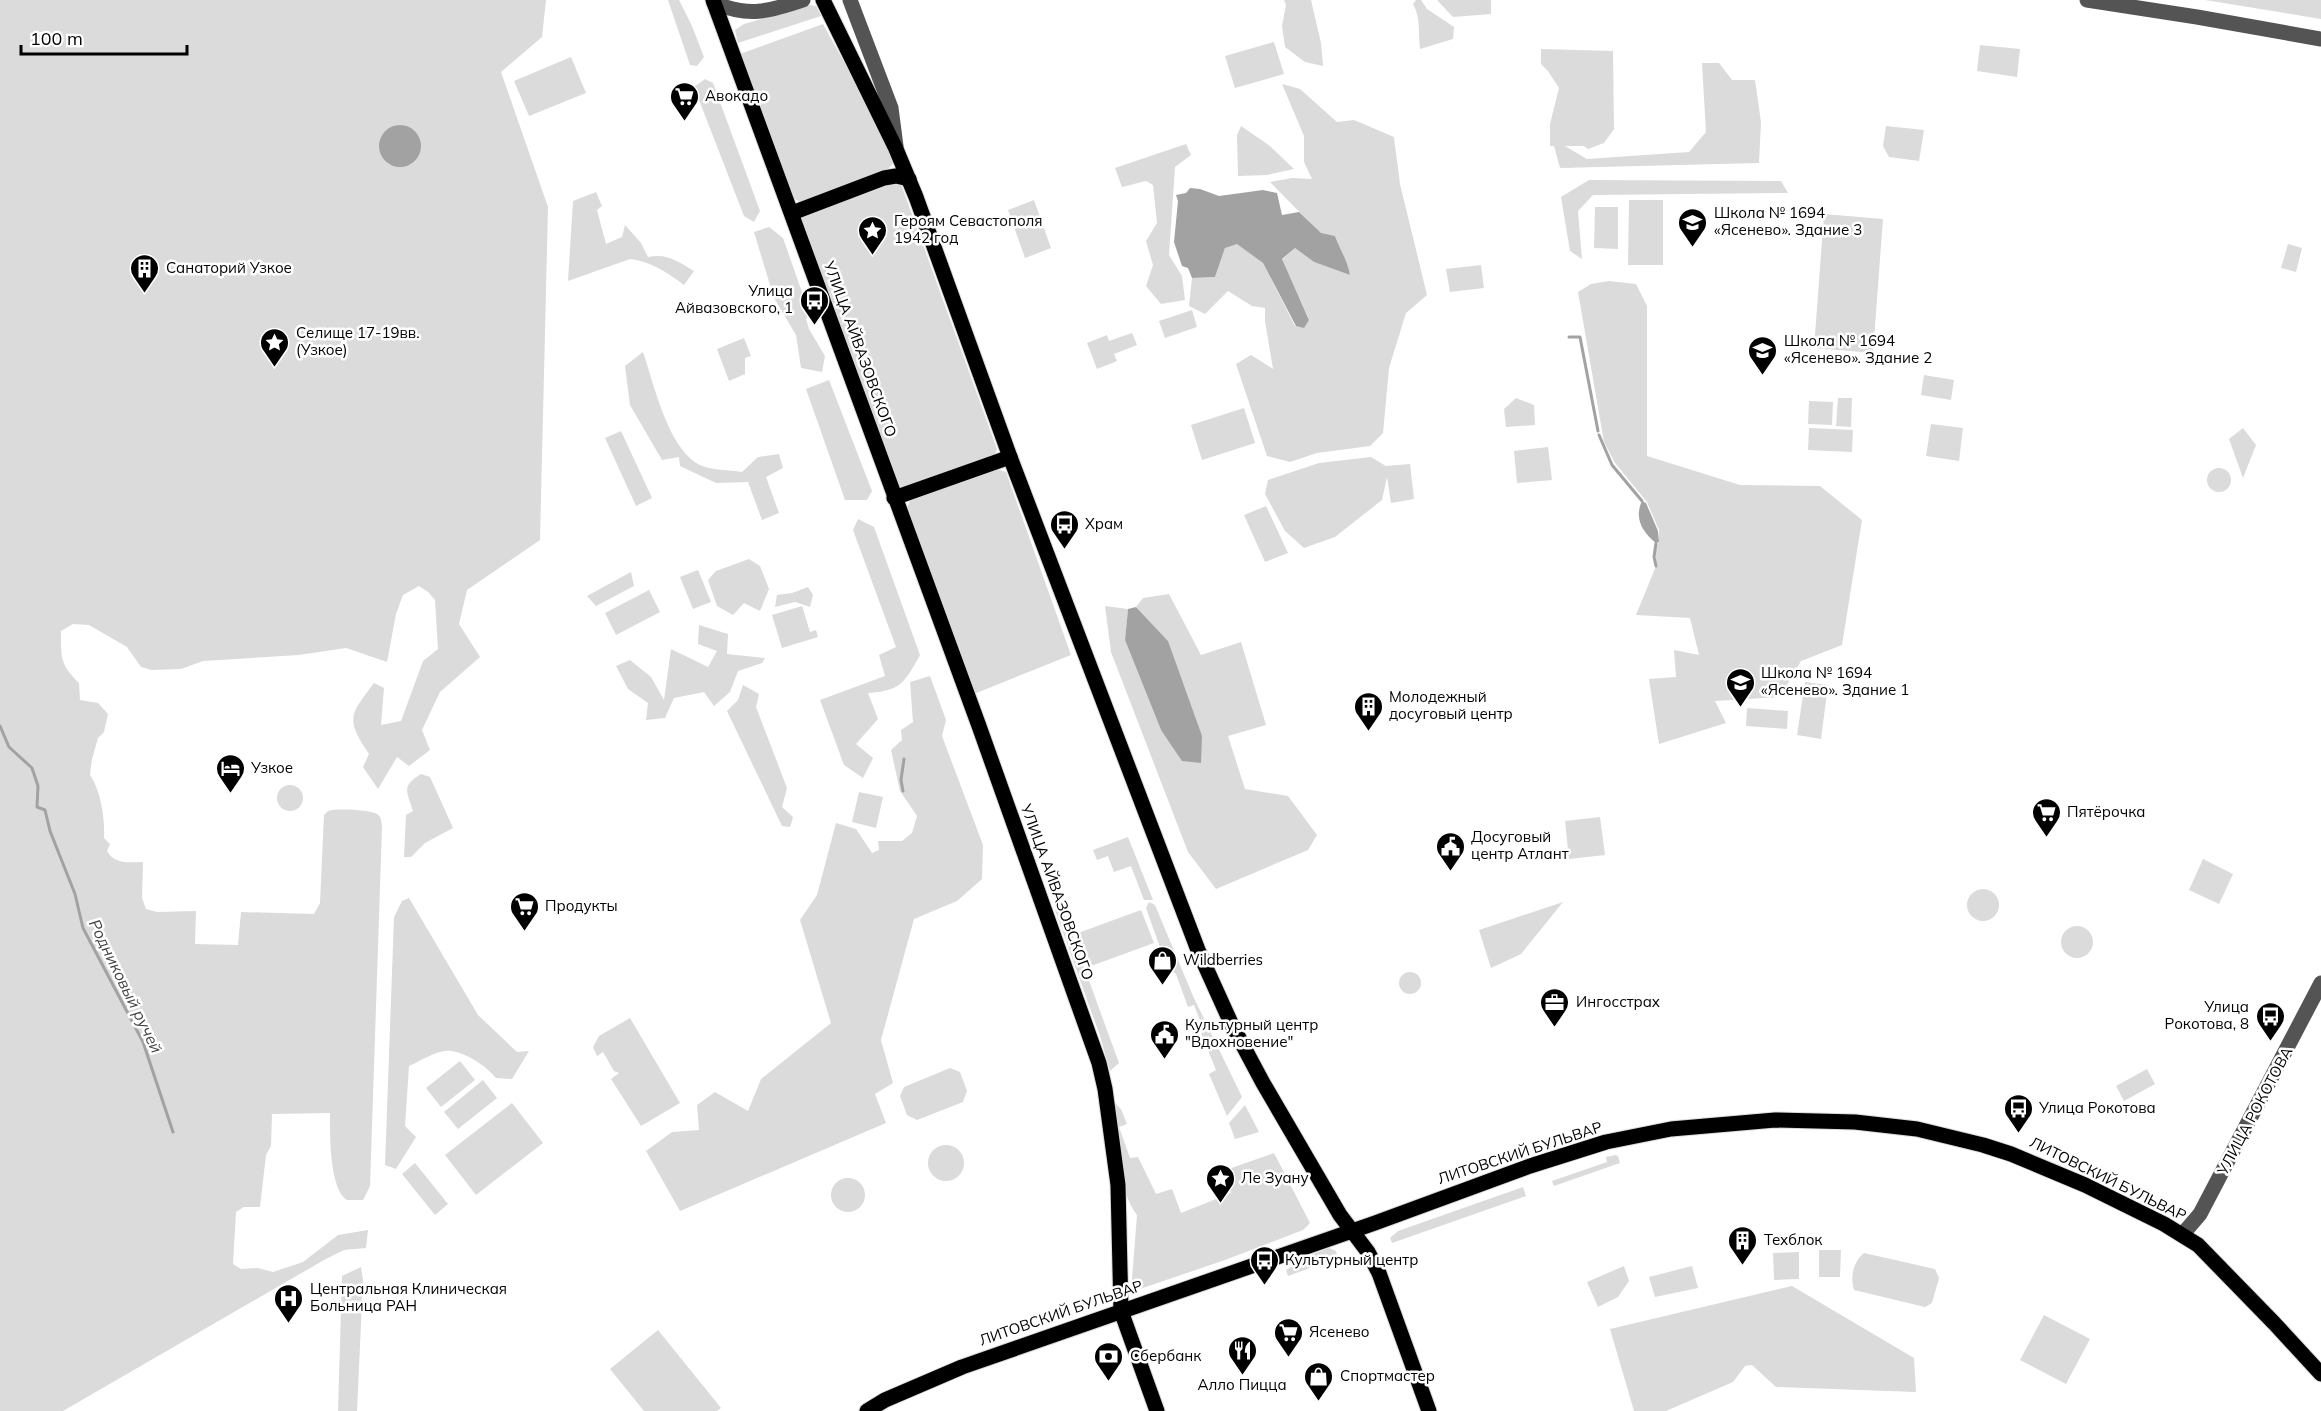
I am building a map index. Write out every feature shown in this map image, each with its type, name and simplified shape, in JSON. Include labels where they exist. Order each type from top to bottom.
[{"type":"main road","points":[[823,0],[909,179],[1010,457],[1198,950],[1246,1053],[1340,1215],[1368,1252],[1379,1273],[1429,1411]]},
{"type":"main road","name":"УЛИЦА АЙВАЗОВСКОГО","points":[[713,2],[979,726],[1099,1062],[1105,1089],[1118,1185],[1121,1311],[1157,1411]]},
{"type":"main road","points":[[792,213],[884,178],[896,176],[909,179]]},
{"type":"main road","points":[[894,498],[1010,457]]},
{"type":"main road","name":"ЛИТОВСКИЙ БУЛЬВАР","points":[[867,1411],[885,1400],[962,1367],[1352,1231],[1530,1166],[1606,1142],[1671,1129],[1751,1121],[1789,1120],[1855,1122],[1917,1129],[1983,1144],[2031,1160],[2130,1207],[2182,1234],[2204,1252],[2321,1374]]},
{"type":"street","points":[[713,2],[735,12],[757,12],[803,0]]},
{"type":"street","points":[[850,0],[891,108],[896,149]]},
{"type":"street","points":[[2087,0],[2321,39]]},
{"type":"street","name":"УЛИЦА РОКОТОВА","points":[[2182,1234],[2200,1214],[2321,983]]},
{"type":"shaded area","points":[[0,0],[546,0],[542,37],[501,72],[548,207],[540,540],[467,590],[459,624],[480,657],[440,692],[422,730],[430,750],[409,766],[397,757],[378,789],[363,767],[369,754],[354,724],[356,710],[374,683],[384,688],[381,725],[401,721],[423,661],[438,649],[435,600],[419,586],[403,595],[396,614],[387,662],[346,648],[299,655],[203,661],[181,669],[152,670],[141,667],[127,647],[89,625],[73,624],[61,631],[63,660],[68,671],[79,683],[80,700],[98,703],[108,714],[104,732],[98,738],[90,775],[102,805],[104,838],[110,844],[107,851],[118,861],[143,862],[142,898],[146,909],[157,912],[196,911],[195,944],[238,945],[241,912],[314,914],[320,903],[324,815],[328,811],[346,810],[377,814],[382,827],[370,1186],[363,1200],[347,1200],[341,1194],[332,1160],[330,1113],[272,1114],[271,1146],[266,1155],[260,1207],[244,1207],[236,1212],[233,1264],[241,1269],[258,1268],[273,1272],[303,1262],[338,1235],[368,1230],[366,1248],[344,1250],[324,1260],[63,1411],[0,1411]]},
{"type":"shaded area","points":[[668,0],[679,0],[692,26],[704,57],[697,66],[690,65]]},
{"type":"shaded area","points":[[1284,0],[1311,0],[1321,43],[1323,66],[1305,62],[1285,47],[1282,26],[1286,5]]},
{"type":"shaded area","points":[[1416,0],[1421,0],[1427,9],[1454,27],[1453,39],[1420,49],[1418,20],[1413,4]]},
{"type":"shaded area","points":[[1437,0],[1491,0],[1491,14],[1453,17]]},
{"type":"shaded area","points":[[2205,0],[2321,0],[2321,19]]},
{"type":"shaded area","points":[[810,5],[816,6],[821,16],[738,43],[735,30],[744,24]]},
{"type":"shaded area","points":[[823,24],[875,118],[894,163],[887,170],[800,202],[793,198],[740,54]]},
{"type":"shaded area","points":[[1274,42],[1284,74],[1235,88],[1225,56]]},
{"type":"shaded area","points":[[1980,45],[2020,49],[2017,77],[1977,71]]},
{"type":"shaded area","points":[[1541,49],[1613,51],[1614,129],[1604,143],[1588,149],[1584,146],[1565,146],[1587,159],[1689,152],[1706,132],[1702,63],[1719,63],[1732,80],[1755,80],[1761,122],[1759,163],[1560,168],[1554,146],[1550,146],[1550,124],[1559,88],[1541,64]]},
{"type":"shaded area","points":[[571,57],[586,93],[529,116],[514,81]]},
{"type":"shaded area","points":[[705,79],[713,83],[760,211],[754,222],[744,216],[694,87]]},
{"type":"shaded area","points":[[1282,84],[1300,89],[1337,122],[1354,120],[1394,137],[1400,184],[1427,295],[1406,313],[1389,368],[1383,433],[1370,446],[1317,453],[1290,462],[1267,456],[1236,364],[1251,355],[1273,369],[1265,308],[1252,306],[1228,291],[1205,314],[1189,306],[1192,278],[1215,277],[1225,248],[1237,243],[1263,263],[1295,326],[1309,319],[1282,260],[1295,248],[1314,262],[1350,275],[1335,236],[1321,234],[1270,182],[1292,178],[1312,179],[1304,162],[1304,136]]},
{"type":"shaded area","points":[[400,125],[415,131],[421,146],[415,161],[400,167],[385,161],[379,146],[385,131]]},
{"type":"shaded area","points":[[1241,126],[1270,146],[1294,169],[1267,175],[1238,176],[1237,135]]},
{"type":"shaded area","points":[[1886,126],[1924,130],[1919,161],[1889,157],[1883,146]]},
{"type":"shaded area","points":[[1186,144],[1191,155],[1175,167],[1169,255],[1182,276],[1185,300],[1161,304],[1146,286],[1153,265],[1146,241],[1157,223],[1153,185],[1146,181],[1122,187],[1115,168]]},
{"type":"shaded area","points":[[1589,180],[1781,181],[1788,193],[1593,195],[1578,211],[1582,259],[1570,251],[1561,197]]},
{"type":"shaded area","points":[[888,182],[901,184],[997,449],[994,457],[902,488],[895,480],[801,218],[807,213]]},
{"type":"shaded area","points":[[1190,188],[1219,196],[1263,190],[1277,193],[1282,215],[1299,212],[1321,233],[1335,236],[1350,275],[1314,262],[1295,248],[1282,259],[1309,320],[1304,328],[1296,326],[1263,263],[1237,244],[1225,248],[1215,277],[1192,278],[1188,268],[1182,266],[1174,242],[1178,201],[1176,195],[1186,193]]},
{"type":"shaded area","points":[[596,192],[602,206],[597,210],[606,244],[622,237],[625,225],[641,243],[648,257],[667,257],[694,271],[684,285],[652,265],[630,259],[568,281],[573,201]]},
{"type":"shaded area","points":[[1034,200],[1051,248],[1025,258],[1008,210]]},
{"type":"shaded area","points":[[1629,200],[1663,200],[1663,265],[1628,265]]},
{"type":"shaded area","points":[[1595,207],[1618,207],[1618,249],[1594,248]]},
{"type":"shaded area","points":[[1824,214],[1883,219],[1873,353],[1814,348]]},
{"type":"shaded area","points":[[769,227],[783,238],[810,315],[806,319],[809,329],[825,356],[822,372],[801,368],[796,335],[774,298],[754,232]]},
{"type":"shaded area","points":[[2288,244],[2302,248],[2296,272],[2281,268]]},
{"type":"shaded area","points":[[1481,265],[1484,288],[1450,292],[1446,269]]},
{"type":"shaded area","points":[[1609,281],[1636,284],[1647,306],[1647,456],[1740,485],[1820,486],[1862,520],[1842,645],[1801,661],[1780,697],[1715,701],[1726,723],[1659,744],[1649,679],[1676,677],[1674,650],[1699,655],[1690,618],[1636,615],[1656,566],[1655,548],[1659,542],[1659,530],[1647,502],[1615,463],[1604,442],[1578,292],[1591,284]]},
{"type":"shaded area","points":[[1192,310],[1197,327],[1165,338],[1159,321]]},
{"type":"shaded area","points":[[1132,333],[1137,345],[1114,354],[1117,361],[1097,369],[1087,343],[1107,335],[1109,341]]},
{"type":"shaded area","points":[[744,338],[751,356],[745,358],[745,374],[729,381],[717,349]]},
{"type":"shaded area","points":[[643,352],[657,398],[671,431],[689,457],[704,467],[742,472],[758,457],[779,454],[783,468],[766,477],[779,513],[762,520],[748,482],[716,483],[680,466],[679,457],[662,460],[630,405],[625,366]]},
{"type":"shaded area","points":[[1924,375],[1954,380],[1951,400],[1921,395]]},
{"type":"shaded area","points":[[829,380],[872,491],[867,500],[845,500],[806,389]]},
{"type":"shaded area","points":[[1516,398],[1534,405],[1535,425],[1506,427],[1504,409]]},
{"type":"shaded area","points":[[1838,398],[1852,398],[1851,427],[1836,426]]},
{"type":"shaded area","points":[[1809,401],[1833,402],[1832,425],[1808,424]]},
{"type":"shaded area","points":[[1244,408],[1255,443],[1202,460],[1191,425]]},
{"type":"shaded area","points":[[1931,424],[1963,428],[1959,461],[1926,456]]},
{"type":"shaded area","points":[[1809,428],[1853,430],[1852,452],[1808,450]]},
{"type":"shaded area","points":[[2243,428],[2256,445],[2243,478],[2229,439]]},
{"type":"shaded area","points":[[621,431],[652,498],[636,506],[605,438]]},
{"type":"shaded area","points":[[1548,447],[1552,480],[1517,483],[1514,451]]},
{"type":"shaded area","points":[[1371,457],[1386,466],[1410,464],[1414,499],[1391,503],[1387,477],[1382,500],[1335,537],[1304,548],[1285,531],[1265,494],[1268,480],[1319,463]]},
{"type":"shaded area","points":[[2219,468],[2224,469],[2230,475],[2230,485],[2224,491],[2219,492],[2214,491],[2208,485],[2207,480],[2208,475],[2214,469]]},
{"type":"shaded area","points":[[997,469],[1006,472],[1071,655],[974,694],[905,510],[912,498]]},
{"type":"shaded area","points":[[1642,501],[1646,503],[1658,531],[1659,542],[1656,543],[1651,539],[1643,529],[1639,519]]},
{"type":"shaded area","points":[[1266,506],[1288,553],[1265,562],[1244,515]]},
{"type":"shaded area","points":[[858,519],[874,527],[920,655],[901,683],[888,690],[868,693],[878,719],[856,744],[873,758],[863,778],[844,765],[820,700],[885,676],[879,655],[896,647],[853,530]]},
{"type":"shaded area","points":[[749,559],[760,566],[769,589],[760,611],[744,603],[733,615],[717,606],[708,580],[716,571]]},
{"type":"shaded area","points":[[698,570],[711,602],[693,609],[680,577]]},
{"type":"shaded area","points":[[631,572],[634,586],[596,606],[587,596]]},
{"type":"shaded area","points":[[808,587],[813,595],[810,607],[795,602],[775,607],[777,595],[792,593]]},
{"type":"shaded area","points":[[649,590],[660,612],[616,635],[605,613]]},
{"type":"shaded area","points":[[1169,594],[1201,655],[1241,642],[1266,725],[1228,736],[1245,789],[1288,796],[1317,835],[1308,850],[1216,889],[1188,852],[1111,652],[1105,606],[1128,609],[1125,640],[1161,730],[1168,641],[1136,607],[1143,598]]},
{"type":"shaded area","points":[[802,606],[810,632],[816,630],[818,637],[782,648],[772,615]]},
{"type":"shaded area","points":[[1136,607],[1168,641],[1202,736],[1201,763],[1182,761],[1161,730],[1125,640],[1128,609]]},
{"type":"shaded area","points":[[699,625],[728,634],[727,654],[765,658],[762,663],[738,671],[730,692],[714,706],[704,692],[674,698],[665,718],[646,720],[648,703],[628,689],[616,666],[630,660],[651,677],[664,700],[671,649],[708,667],[717,651],[698,644]]},
{"type":"shaded area","points":[[930,676],[946,720],[942,736],[983,845],[982,879],[957,901],[914,919],[881,1040],[893,1083],[875,1094],[886,1123],[680,1211],[646,1151],[672,1132],[699,1130],[697,1105],[715,1092],[748,1111],[761,1079],[831,1023],[800,920],[817,895],[836,823],[856,829],[872,853],[879,850],[878,841],[902,841],[912,833],[917,816],[900,791],[891,750],[902,740],[901,730],[913,722],[910,682]]},
{"type":"shaded area","points":[[1805,682],[1828,685],[1821,739],[1797,735]]},
{"type":"shaded area","points":[[743,685],[759,694],[756,707],[787,788],[782,807],[793,817],[790,827],[782,826],[727,711],[738,700]]},
{"type":"shaded area","points":[[1747,708],[1788,711],[1787,729],[1746,726]]},
{"type":"shaded area","points":[[421,774],[430,777],[453,828],[425,843],[411,857],[404,857],[406,815],[413,811],[407,789],[410,782]]},
{"type":"shaded area","points":[[290,785],[299,789],[303,798],[299,807],[290,811],[281,807],[277,798],[281,789]]},
{"type":"shaded area","points":[[859,792],[883,797],[876,828],[852,822]]},
{"type":"shaded area","points":[[1600,817],[1605,855],[1569,859],[1565,821]]},
{"type":"shaded area","points":[[1128,837],[1153,900],[1144,900],[1131,866],[1114,872],[1108,856],[1097,860],[1093,850]]},
{"type":"shaded area","points":[[2203,859],[2233,874],[2219,904],[2189,890]]},
{"type":"shaded area","points":[[1983,889],[1994,894],[1999,905],[1994,916],[1983,921],[1972,916],[1967,905],[1972,894]]},
{"type":"shaded area","points":[[409,898],[478,1015],[517,1052],[529,1051],[512,1079],[496,1078],[476,1061],[451,1051],[435,1054],[409,1066],[405,1126],[416,1137],[396,1169],[385,1165],[394,917],[402,901]]},
{"type":"shaded area","points":[[1149,902],[1155,905],[1193,996],[1242,1097],[1227,1116],[1209,1074],[1216,1070],[1201,1033],[1204,1031],[1194,1005],[1188,1007],[1176,974],[1167,967],[1146,908]]},
{"type":"shaded area","points":[[1563,902],[1521,954],[1491,968],[1479,930]]},
{"type":"shaded area","points":[[1061,904],[1119,1063],[1110,1071],[1100,1036],[1055,910],[1056,905]]},
{"type":"shaded area","points":[[1141,910],[1154,943],[1091,966],[1078,933]]},
{"type":"shaded area","points":[[2077,926],[2088,931],[2093,942],[2088,953],[2077,958],[2066,953],[2061,942],[2066,931]]},
{"type":"shaded area","points":[[1410,972],[1418,975],[1421,983],[1418,991],[1410,994],[1402,991],[1399,983],[1402,975]]},
{"type":"shaded area","points":[[630,1018],[680,1103],[641,1126],[611,1079],[619,1073],[614,1071],[603,1052],[597,1056],[593,1047],[599,1036]]},
{"type":"shaded area","points":[[460,1061],[475,1080],[441,1107],[426,1088]]},
{"type":"shaded area","points":[[950,1068],[960,1072],[967,1091],[963,1102],[917,1120],[907,1115],[900,1096],[904,1087]]},
{"type":"shaded area","points":[[2147,1069],[2155,1084],[2124,1101],[2116,1086]]},
{"type":"shaded area","points":[[483,1080],[497,1098],[458,1129],[444,1112]]},
{"type":"shaded area","points":[[512,1103],[543,1143],[476,1195],[445,1155]]},
{"type":"shaded area","points":[[1111,1103],[1115,1103],[1121,1109],[1127,1124],[1119,1127],[1130,1158],[1138,1157],[1156,1194],[1172,1189],[1181,1213],[1231,1193],[1223,1171],[1274,1153],[1310,1223],[1303,1230],[1131,1292],[1137,1215],[1130,1204],[1121,1177]]},
{"type":"shaded area","points":[[1245,1105],[1259,1132],[1235,1139],[1229,1123]]},
{"type":"shaded area","points":[[946,1145],[958,1151],[964,1163],[958,1175],[946,1181],[934,1175],[928,1163],[934,1151]]},
{"type":"shaded area","points":[[1618,1156],[1620,1163],[1554,1186],[1552,1181],[1607,1162],[1606,1157]]},
{"type":"shaded area","points":[[415,1163],[448,1204],[435,1215],[402,1174]]},
{"type":"shaded area","points":[[848,1178],[860,1183],[865,1195],[860,1207],[848,1212],[836,1207],[831,1195],[836,1183]]},
{"type":"shaded area","points":[[1523,1187],[1526,1196],[1392,1243],[1390,1238],[1398,1231]]},
{"type":"shaded area","points":[[1329,1248],[1336,1251],[1338,1258],[1288,1276],[1286,1270],[1313,1254]]},
{"type":"shaded area","points":[[1819,1250],[1841,1250],[1840,1277],[1819,1277]]},
{"type":"shaded area","points":[[1799,1252],[1799,1279],[1774,1280],[1773,1253]]},
{"type":"shaded area","points":[[1864,1253],[1935,1269],[1939,1278],[1932,1303],[1925,1307],[1854,1290],[1853,1270]]},
{"type":"shaded area","points":[[1624,1266],[1629,1281],[1618,1297],[1598,1307],[1587,1282]]},
{"type":"shaded area","points":[[1692,1266],[1698,1288],[1655,1297],[1649,1277]]},
{"type":"shaded area","points":[[361,1267],[363,1280],[357,1411],[338,1411],[342,1276]]},
{"type":"shaded area","points":[[1792,1286],[1914,1358],[1916,1392],[1776,1387],[1752,1365],[1745,1366],[1733,1382],[1666,1411],[1634,1411],[1610,1329]]},
{"type":"shaded area","points":[[2044,1315],[2090,1339],[2066,1384],[2020,1360]]},
{"type":"shaded area","points":[[658,1330],[721,1408],[717,1411],[644,1411],[610,1369]]},
{"type":"waterway","points":[[1569,337],[1580,337],[1598,431]]},
{"type":"waterway","points":[[1599,435],[1612,465],[1642,501]]},
{"type":"waterway","points":[[1656,543],[1654,557],[1656,566]]},
{"type":"waterway","name":"Родниковый ручей","points":[[0,726],[9,747],[32,768],[38,786],[37,807],[45,810],[50,831],[75,894],[83,928],[143,1042],[173,1132]]},
{"type":"waterway","points":[[903,791],[901,780],[904,759]]},
{"type":"place","name":"Авокадо","points":[[684,122]]},
{"type":"place","name":"Школа № 1694 «Ясенево». Здание 3","points":[[1693,248]]},
{"type":"place","name":"Героям Севастополя 1942 год","points":[[873,256]]},
{"type":"place","name":"Санаторий Узкое","points":[[145,294]]},
{"type":"place","name":"Улица Айвазовского, 1","points":[[814,326]]},
{"type":"place","name":"Селище 17-19вв. (Узкое)","points":[[275,368]]},
{"type":"place","name":"Школа № 1694 «Ясенево». Здание 2","points":[[1763,376]]},
{"type":"place","name":"Храм","points":[[1064,550]]},
{"type":"place","name":"Школа № 1694 «Ясенево». Здание 1","points":[[1740,708]]},
{"type":"place","name":"Молодежный досуговый центр","points":[[1368,732]]},
{"type":"place","name":"Узкое","points":[[230,794]]},
{"type":"place","name":"Пятёрочка","points":[[2046,838]]},
{"type":"place","name":"Досуговый центр Атлант","points":[[1450,872]]},
{"type":"place","name":"Продукты","points":[[524,932]]},
{"type":"place","name":"Wildberries","points":[[1162,986]]},
{"type":"place","name":"Ингосстрах","points":[[1555,1028]]},
{"type":"place","name":"Улица Рокотова, 8","points":[[2270,1042]]},
{"type":"place","name":"Культурный центр \"Вдохновение\"","points":[[1164,1060]]},
{"type":"place","name":"Улица Рокотова","points":[[2018,1134]]},
{"type":"place","name":"Ле Зуану","points":[[1220,1204]]},
{"type":"place","name":"Техблок","points":[[1743,1266]]},
{"type":"place","name":"Культурный центр","points":[[1264,1286]]},
{"type":"place","name":"Центральная Клиническая Больница РАН","points":[[289,1324]]},
{"type":"place","name":"Ясенево","points":[[1288,1358]]},
{"type":"place","name":"Алло Пицца","points":[[1242,1376]]},
{"type":"place","name":"Сбербанк","points":[[1109,1382]]},
{"type":"place","name":"Спортмастер","points":[[1319,1402]]}]
